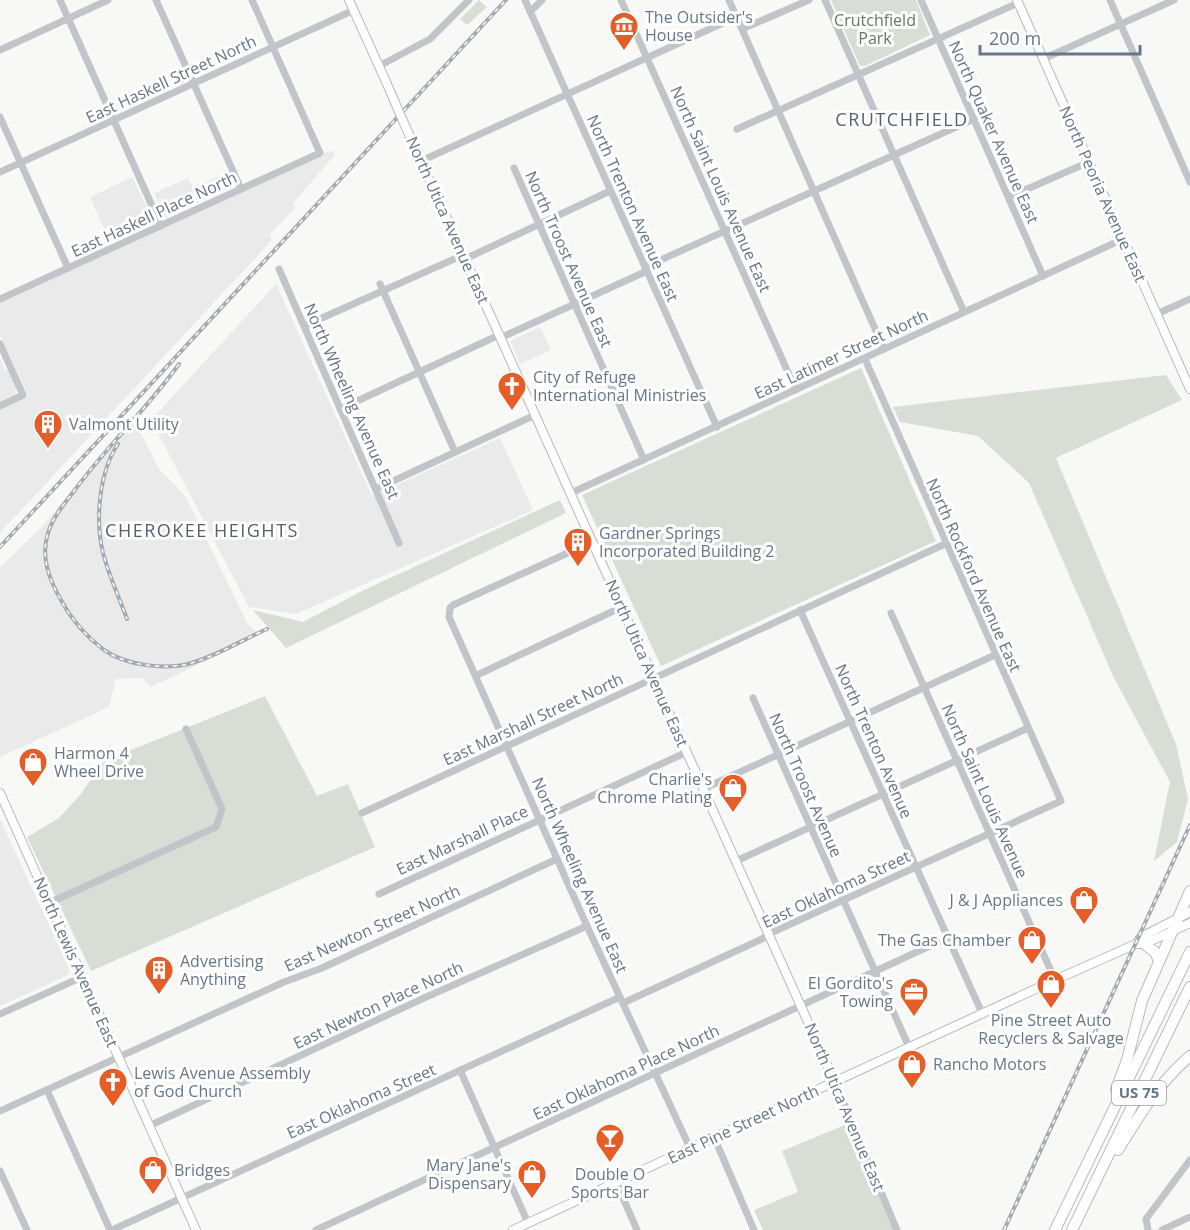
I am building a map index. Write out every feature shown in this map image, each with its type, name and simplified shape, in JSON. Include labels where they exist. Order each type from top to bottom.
[{"type":"highway","points":[[1098,1142],[1127,1060],[1142,1001],[1190,891]]},
{"type":"highway","points":[[1140,944],[1155,952],[1159,961]]},
{"type":"highway","name":"US 75","points":[[1055,1230],[1190,952]]},
{"type":"highway","name":"US 75","points":[[1072,1230],[1190,987]]},
{"type":"highway","points":[[1088,1198],[1144,1107],[1167,1078],[1190,1056]]},
{"type":"main road","name":"North Utica Avenue East","points":[[349,0],[835,1082]]},
{"type":"main road","name":"North Peoria Avenue East","points":[[1018,2],[1190,389]]},
{"type":"main road","name":"North Lewis Avenue East","points":[[0,793],[196,1230]]},
{"type":"main road","name":"East Pine Street North","points":[[1140,944],[1141,937],[1190,912]]},
{"type":"main road","name":"East Pine Street North","points":[[517,1229],[982,1013],[1190,923]]},
{"type":"street","points":[[60,0],[161,226]]},
{"type":"street","points":[[0,50],[108,0]]},
{"type":"street","points":[[156,0],[241,189]]},
{"type":"street","points":[[252,0],[273,46]]},
{"type":"street","points":[[379,66],[436,34],[469,0]]},
{"type":"street","name":"North Trenton Avenue East","points":[[525,0],[717,427]]},
{"type":"street","points":[[530,12],[542,0]]},
{"type":"street","name":"North Saint Louis Avenue East","points":[[621,0],[796,390]]},
{"type":"street","points":[[729,0],[884,349]]},
{"type":"street","points":[[742,29],[809,0]]},
{"type":"street","points":[[825,0],[964,312]]},
{"type":"street","name":"North Quaker Avenue East","points":[[921,0],[1043,276]]},
{"type":"street","points":[[1110,0],[1190,182]]},
{"type":"street","points":[[1043,59],[1174,0]]},
{"type":"street","points":[[737,129],[1018,2]]},
{"type":"street","name":"East Haskell Street North","points":[[0,172],[354,10]]},
{"type":"street","points":[[421,161],[736,16]]},
{"type":"street","name":"East Haskell Place North","points":[[0,299],[320,153],[273,46]]},
{"type":"street","points":[[0,117],[68,268]]},
{"type":"street","points":[[340,409],[574,305],[725,230],[974,119]]},
{"type":"street","points":[[1181,161],[1190,157]]},
{"type":"street","points":[[1009,197],[1089,162]]},
{"type":"street","name":"North Troost Avenue East","points":[[514,168],[644,460]]},
{"type":"street","points":[[304,326],[381,287],[464,257],[610,191]]},
{"type":"street","name":"East Latimer Street North","points":[[571,493],[1123,239]]},
{"type":"street","name":"North Wheeling Avenue East","points":[[279,269],[399,543]]},
{"type":"street","points":[[381,287],[455,452]]},
{"type":"street","points":[[1157,314],[1190,299]]},
{"type":"street","points":[[0,344],[23,395],[0,406]]},
{"type":"street","name":"North Rockford Avenue East","points":[[865,359],[945,544],[1061,801]]},
{"type":"street","points":[[376,489],[535,415]]},
{"type":"street","name":"North Wheeling Avenue East","points":[[592,542],[453,605],[449,612],[451,622],[477,675],[587,926],[690,1148]]},
{"type":"street","name":"East Marshall Street North","points":[[362,813],[945,544]]},
{"type":"street","points":[[477,675],[622,607]]},
{"type":"street","name":"North Trenton Avenue","points":[[800,610],[982,1013]]},
{"type":"street","name":"North Saint Louis Avenue","points":[[891,613],[1055,980]]},
{"type":"street","points":[[703,789],[995,655]]},
{"type":"street","name":"North Troost Avenue","points":[[753,698],[909,1047]]},
{"type":"street","points":[[736,861],[1028,728]]},
{"type":"street","points":[[49,903],[216,827],[222,809],[186,729]]},
{"type":"street","name":"East Marshall Place","points":[[379,894],[687,752]]},
{"type":"street","name":"East Oklahoma Street","points":[[111,1230],[460,1070],[622,1000],[1061,801]]},
{"type":"street","name":"East Newton Street North","points":[[0,1111],[284,982],[322,968],[557,859]]},
{"type":"street","name":"East Newton Place North","points":[[150,1126],[424,998],[587,926]]},
{"type":"street","name":"East Oklahoma Place North","points":[[316,1230],[947,938]]},
{"type":"street","points":[[0,1014],[82,977]]},
{"type":"street","points":[[460,1070],[528,1223]]},
{"type":"street","name":"North Utica Avenue East","points":[[835,1082],[897,1230]]},
{"type":"street","points":[[47,1090],[111,1230]]},
{"type":"street","points":[[714,1137],[754,1230]]},
{"type":"street","points":[[1148,1230],[1146,1219],[1190,1160]]},
{"type":"street","points":[[0,1171],[27,1230]]},
{"type":"street","points":[[616,1182],[638,1230]]},
{"type":"street","points":[[1162,1230],[1190,1217]]},
{"type":"shaded area","name":"Valmont Utility","points":[[332,150],[335,155],[293,203],[295,208],[270,234],[272,240],[0,533],[0,410],[28,396],[0,335],[0,303]]},
{"type":"shaded area","points":[[226,173],[231,187],[166,218],[154,193],[188,178],[193,188]]},
{"type":"shaded area","points":[[132,177],[154,222],[110,242],[90,197]]},
{"type":"shaded area","points":[[276,284],[372,496],[500,438],[533,510],[296,614],[249,607],[151,420]]},
{"type":"shaded area","points":[[540,327],[551,350],[520,364],[510,341]]},
{"type":"shaded area","points":[[0,358],[5,371],[9,370],[16,388],[15,394],[0,402]]},
{"type":"shaded area","points":[[132,416],[159,469],[186,497],[247,623],[260,635],[151,687],[142,678],[116,679],[109,707],[0,757],[0,567],[42,527]]},
{"type":"shaded area","points":[[0,819],[70,971],[68,975],[0,1006]]},
{"type":"green space","points":[[479,0],[487,7],[467,25],[460,19]]},
{"type":"green space","name":"Crutchfield Park","points":[[831,0],[916,0],[930,35],[865,66],[860,66]]},
{"type":"green space","points":[[861,368],[936,541],[661,666],[582,495]]},
{"type":"green space","points":[[1166,375],[1182,400],[1056,458],[1176,744],[1188,799],[1177,842],[1154,861],[1170,782],[1114,678],[1029,483],[978,436],[900,422],[893,407]]},
{"type":"green space","points":[[560,500],[566,513],[286,648],[253,610],[303,622],[364,590]]},
{"type":"green space","points":[[265,696],[317,796],[348,784],[375,847],[91,971],[27,837],[59,818],[80,795],[104,761]]},
{"type":"green space","points":[[852,1122],[899,1230],[763,1230],[754,1210],[798,1192],[782,1151]]},
{"type":"railway","points":[[0,547],[506,0]]},
{"type":"railway","points":[[179,364],[154,397],[86,475],[56,516],[50,527],[45,551],[50,578],[66,609],[86,634],[104,650],[133,663],[156,666],[188,664],[218,653],[267,629]]},
{"type":"railway","points":[[118,444],[103,482],[99,526],[105,562],[127,619]]},
{"type":"railway","points":[[1004,1230],[1190,825]]},
{"type":"place","name":"The Outsider's House","points":[[624,52]]},
{"type":"place","name":"City of Refuge International Ministries","points":[[512,412]]},
{"type":"place","name":"Valmont Utility","points":[[48,450]]},
{"type":"place","name":"Gardner Springs Incorporated Building 2","points":[[578,568]]},
{"type":"place","name":"Harmon 4 Wheel Drive","points":[[33,788]]},
{"type":"place","name":"Charlie's Chrome Plating","points":[[733,814]]},
{"type":"place","name":"J & J Appliances","points":[[1084,926]]},
{"type":"place","name":"The Gas Chamber","points":[[1032,966]]},
{"type":"place","name":"Advertising Anything","points":[[159,996]]},
{"type":"place","name":"Pine Street Auto Recyclers & Salvage","points":[[1051,1010]]},
{"type":"place","name":"El Gordito's Towing","points":[[914,1018]]},
{"type":"place","name":"Rancho Motors","points":[[912,1090]]},
{"type":"place","name":"Lewis Avenue Assembly of God Church","points":[[113,1108]]},
{"type":"place","name":"Double O Sports Bar","points":[[610,1164]]},
{"type":"place","name":"Bridges","points":[[153,1196]]},
{"type":"place","name":"Mary Jane's Dispensary","points":[[532,1200]]},
{"type":"district","name":"CRUTCHFIELD","points":[[902,120]]},
{"type":"district","name":"CHEROKEE HEIGHTS","points":[[202,531]]}]
